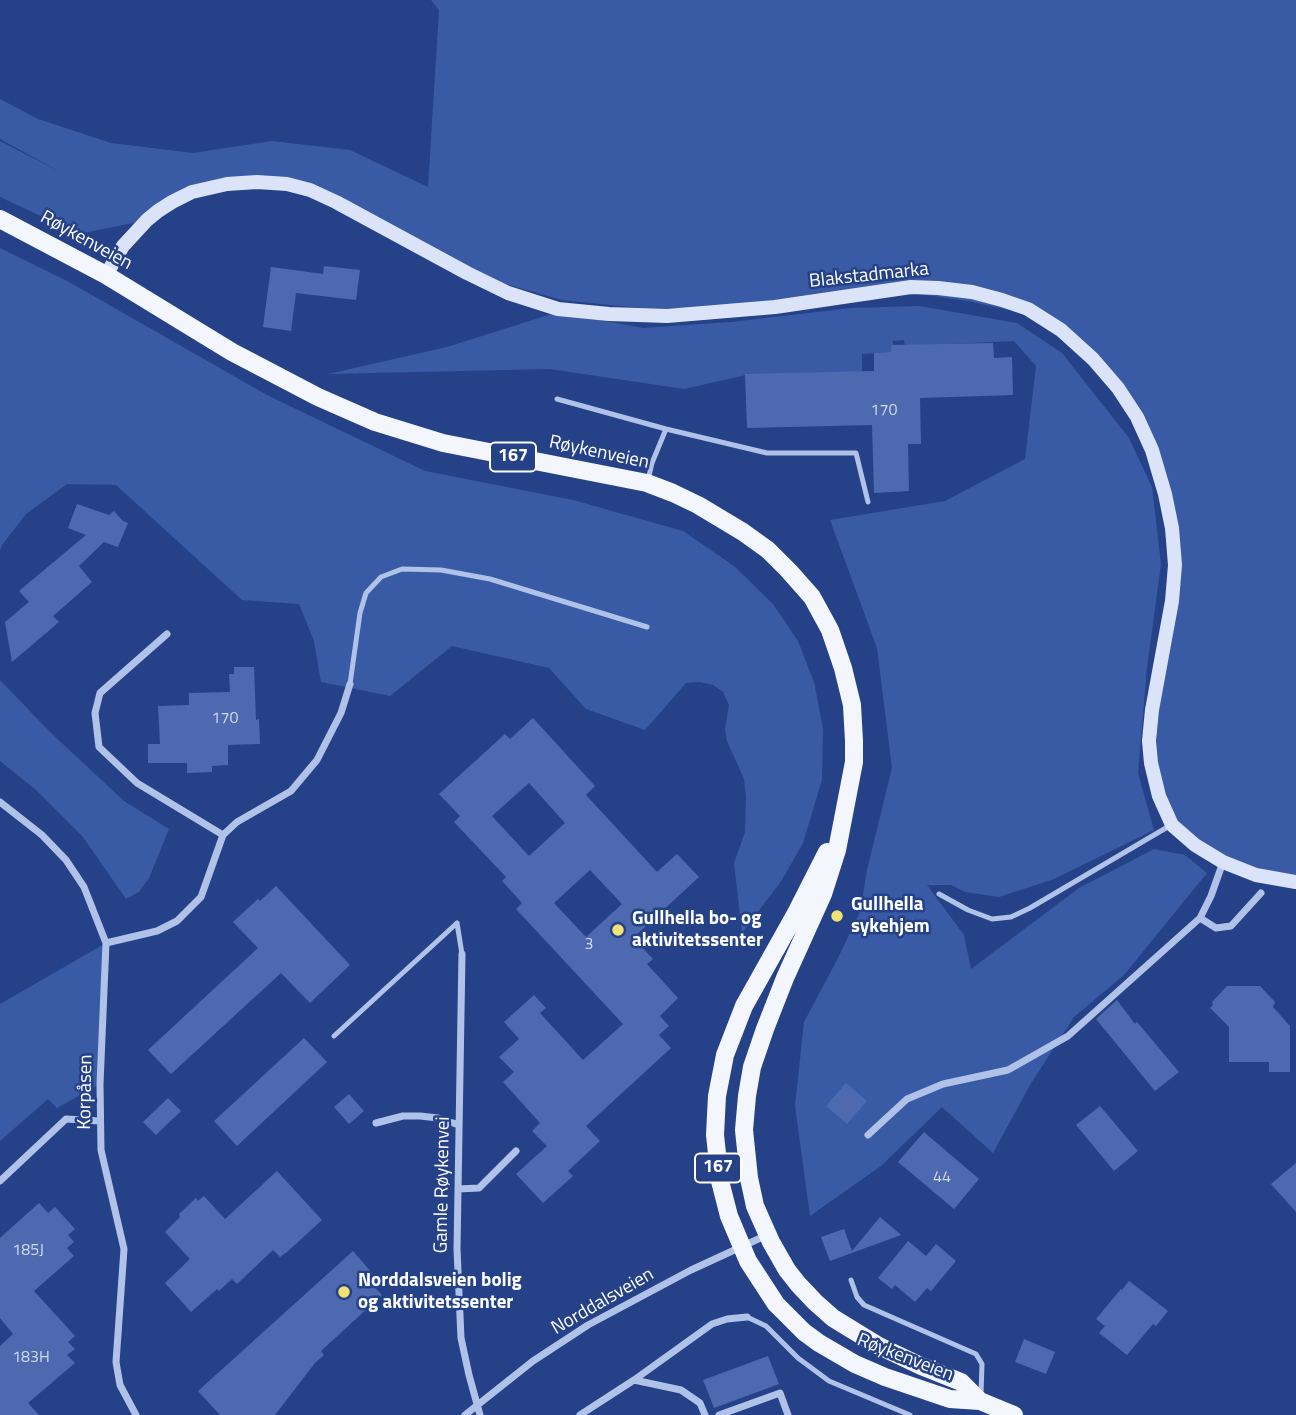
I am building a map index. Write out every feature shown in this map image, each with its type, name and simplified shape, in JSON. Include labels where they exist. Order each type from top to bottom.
[{"type":"main road","name":"Blakstadmarka","points":[[106,275],[123,246],[147,220],[172,202],[192,192],[227,184],[257,182],[287,184],[310,190],[508,293],[558,309],[667,316],[775,307],[911,287],[972,292],[1028,309],[1061,330],[1093,359],[1118,388],[1137,417],[1152,450],[1165,494],[1172,528],[1175,565],[1172,601],[1149,741],[1158,796],[1172,825],[1195,845],[1223,862],[1256,875],[1296,882]]},
{"type":"main road","name":"Røykenveien","points":[[0,219],[106,275],[232,352],[317,397],[375,422],[443,443],[647,483],[673,493],[744,532],[775,557],[811,597],[830,630],[843,668],[852,705],[853,762],[837,850],[824,894],[774,1004],[750,1076],[745,1120],[749,1178],[755,1206],[767,1235],[798,1284],[833,1318],[877,1345],[961,1382],[980,1401]]},
{"type":"main road","name":"Røykenveien","points":[[844,818],[744,1006],[730,1039],[717,1096],[715,1121],[721,1189],[748,1261],[776,1304],[804,1332],[831,1351],[870,1370],[950,1399],[980,1401],[1014,1415]]},
{"type":"street","points":[[167,634],[100,693],[95,713],[99,747],[137,783],[223,835]]},
{"type":"street","points":[[106,943],[157,931],[177,921],[201,897],[223,835],[237,822],[291,791],[317,760],[341,713],[350,684]]},
{"type":"street","name":"Korpåsen","points":[[0,802],[42,835],[66,860],[84,887],[106,943],[101,1150],[124,1250],[116,1362],[120,1385],[136,1415]]},
{"type":"street","points":[[868,1135],[907,1099],[943,1084],[1008,1070],[1068,1036],[1200,918],[1223,862]]},
{"type":"street","points":[[1200,918],[1216,928],[1231,926],[1261,893]]},
{"type":"street","name":"Gamle Røykenvei","points":[[462,954],[457,1250],[461,1338],[480,1415]]},
{"type":"street","points":[[376,1123],[403,1116],[420,1116],[459,1125]]},
{"type":"street","points":[[0,1181],[66,1119],[100,1121]]},
{"type":"street","points":[[458,1189],[479,1188],[516,1151]]},
{"type":"street","name":"Norddalsveien","points":[[466,1415],[533,1361],[587,1325],[691,1270],[767,1235]]},
{"type":"street","points":[[580,1415],[712,1324],[747,1317]]},
{"type":"street","points":[[634,1380],[681,1390],[700,1403],[705,1415]]},
{"type":"street","points":[[719,1415],[780,1393],[788,1415]]},
{"type":"lane","points":[[557,399],[767,453],[856,453],[868,502]]},
{"type":"lane","points":[[647,483],[666,429]]},
{"type":"lane","points":[[350,684],[360,613],[366,593],[381,577],[402,569],[441,570],[490,579],[647,627]]},
{"type":"lane","points":[[939,894],[992,919],[1011,917],[1172,825]]},
{"type":"lane","points":[[334,1036],[457,923],[462,954]]},
{"type":"lane","points":[[851,1280],[857,1297],[864,1305],[976,1354],[982,1364],[980,1401]]},
{"type":"lane","points":[[747,1317],[766,1326],[798,1359],[829,1381],[910,1415]]},
{"type":"shaded area","points":[[431,0],[1296,0],[1296,884],[1178,837],[1155,763],[1159,705],[1178,593],[1168,488],[1136,416],[1095,362],[1022,313],[968,301],[912,293],[668,311],[562,300],[467,273],[310,190],[257,182],[192,192],[147,220],[79,234],[0,197],[0,141],[62,173],[0,139],[0,99],[38,119],[111,143],[193,153],[272,141],[350,150],[428,187],[439,10]]},
{"type":"shaded area","points":[[0,248],[69,282],[267,395],[425,471],[573,500],[683,531],[734,566],[773,604],[798,641],[814,682],[823,728],[822,780],[803,843],[782,880],[742,933],[734,863],[745,832],[744,779],[727,741],[725,730],[729,705],[723,692],[713,685],[686,683],[645,730],[586,709],[549,668],[452,646],[390,696],[321,682],[314,641],[299,604],[242,600],[116,485],[67,484],[26,514],[0,551]]},
{"type":"shaded area","points":[[919,306],[1017,323],[1062,353],[1129,438],[1152,487],[1161,564],[1147,668],[1138,773],[1154,830],[1054,879],[999,897],[965,892],[951,885],[927,885],[964,935],[971,969],[1079,888],[1154,849],[1185,855],[1207,873],[1124,975],[1074,1017],[1030,1085],[993,1153],[942,1107],[881,1166],[810,1216],[795,1106],[804,1022],[860,912],[867,870],[892,768],[877,648],[830,520],[945,501],[1025,459],[1036,366],[1014,341],[905,346],[904,340],[893,341],[893,352],[862,354],[862,372],[746,375],[684,389],[550,369],[328,374],[447,347],[558,312],[643,328],[731,322],[851,308]]},
{"type":"shaded area","points":[[0,680],[50,732],[124,801],[169,829],[149,878],[139,892],[126,899],[83,837],[36,790],[0,761]]},
{"type":"shaded area","points":[[106,943],[100,1084],[57,1108],[48,1099],[0,1141],[0,1004]]},
{"type":"building","points":[[324,266],[360,270],[356,300],[296,293],[291,331],[263,327],[271,267],[323,274]]},
{"type":"building","points":[[993,343],[994,358],[1012,357],[1013,395],[920,398],[921,444],[908,444],[909,491],[874,493],[872,425],[747,428],[745,374],[874,371],[874,353],[891,352],[891,345]]},
{"type":"building","points":[[77,504],[109,515],[114,511],[128,523],[118,547],[104,542],[79,566],[92,582],[53,616],[59,622],[12,662],[5,622],[29,602],[19,591],[86,535],[68,528]]},
{"type":"building","points":[[234,667],[254,667],[256,720],[259,719],[260,744],[228,745],[228,765],[212,766],[212,772],[187,773],[187,763],[148,763],[148,744],[160,744],[158,706],[189,705],[189,693],[230,692],[229,674],[234,674]]},
{"type":"building","name":"Gullhella bo- og aktivitetssenter","points":[[533,718],[595,786],[586,795],[657,872],[677,854],[699,877],[633,938],[653,959],[647,964],[678,998],[660,1016],[669,1026],[659,1035],[671,1048],[586,1126],[600,1141],[568,1171],[573,1176],[543,1203],[516,1174],[547,1146],[532,1131],[540,1123],[503,1082],[514,1072],[499,1057],[519,1039],[504,1022],[534,995],[546,1008],[540,1013],[583,1060],[623,1024],[516,909],[522,903],[502,881],[506,877],[454,822],[460,816],[439,794],[505,734],[510,739]],"holes":[[[529,783],[565,823],[529,856],[492,816]],[[590,870],[622,904],[586,937],[554,903]]]},
{"type":"building","points":[[276,886],[350,965],[310,1003],[281,973],[171,1074],[148,1050],[258,948],[233,922]]},
{"type":"building","points":[[1227,986],[1260,986],[1275,1002],[1273,1007],[1290,1026],[1290,1072],[1269,1072],[1269,1062],[1229,1062],[1229,1027],[1210,1008]]},
{"type":"building","points":[[1117,1000],[1179,1072],[1155,1091],[1096,1019]]},
{"type":"building","points":[[304,1038],[327,1062],[237,1146],[214,1121]]},
{"type":"building","points":[[846,1083],[867,1101],[847,1124],[826,1106]]},
{"type":"building","points":[[349,1094],[364,1111],[349,1124],[334,1107]]},
{"type":"building","points":[[168,1098],[181,1111],[156,1135],[143,1122]]},
{"type":"building","points":[[1100,1106],[1138,1151],[1114,1171],[1076,1125]]},
{"type":"building","points":[[924,1132],[979,1179],[954,1209],[898,1162]]},
{"type":"building","points":[[1296,1163],[1296,1212],[1271,1184]]},
{"type":"building","points":[[277,1171],[322,1220],[280,1257],[273,1250],[237,1284],[232,1279],[191,1312],[165,1283],[190,1259],[165,1232],[196,1198],[198,1201],[204,1196],[225,1219]]},
{"type":"building","points":[[39,1203],[48,1213],[55,1207],[75,1229],[68,1235],[74,1242],[67,1248],[74,1256],[34,1291],[75,1336],[68,1342],[75,1349],[67,1355],[75,1363],[28,1403],[39,1415],[0,1415],[0,1346],[13,1334],[0,1318],[0,1238]]},
{"type":"building","points":[[880,1217],[901,1235],[830,1261],[821,1237],[844,1229],[852,1251]]},
{"type":"building","points":[[908,1241],[926,1256],[936,1244],[956,1261],[931,1291],[927,1288],[915,1302],[895,1285],[892,1289],[878,1278]]},
{"type":"building","points":[[353,1251],[373,1274],[367,1279],[382,1295],[321,1351],[324,1355],[275,1415],[220,1415],[198,1391]]},
{"type":"building","points":[[1129,1281],[1168,1311],[1156,1326],[1153,1324],[1127,1355],[1099,1333],[1105,1326],[1096,1319]]},
{"type":"building","points":[[1024,1339],[1055,1352],[1046,1374],[1015,1362]]},
{"type":"building","points":[[768,1356],[779,1384],[714,1408],[703,1380]]},
{"type":"place","name":"Gullhella sykehjem","points":[[837,916]]},
{"type":"place","name":"Gullhella bo- og aktivitetssenter","points":[[618,930]]},
{"type":"place","name":"Norddalsveien bolig og aktivitetssenter","points":[[344,1292]]}]
